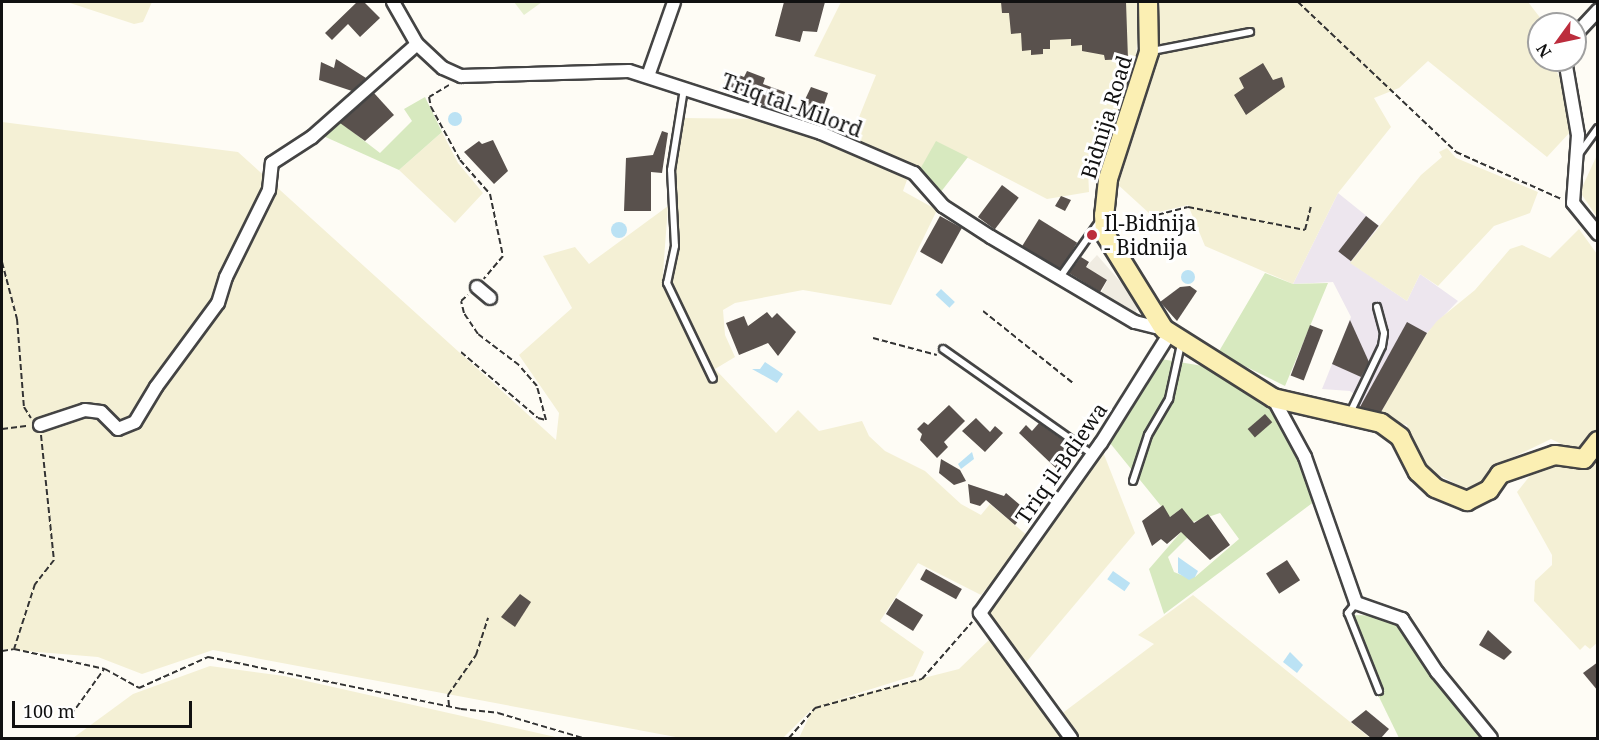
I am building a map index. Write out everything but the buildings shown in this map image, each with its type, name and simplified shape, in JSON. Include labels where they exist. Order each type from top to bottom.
[{"type":"street","points":[[395,2],[417,44],[443,68],[461,76]]},
{"type":"street","points":[[648,76],[674,2]]},
{"type":"street","name":"Bidnija Road","points":[[1148,2],[1149,52],[1108,179],[1104,215],[1105,234],[1172,334]]},
{"type":"street","points":[[1587,22],[1598,10]]},
{"type":"street","points":[[40,425],[93,409],[101,412],[118,429],[135,422],[156,387],[218,303],[270,190],[272,163],[312,137],[417,44]]},
{"type":"street","name":"Triq tal-Milord","points":[[461,76],[628,71],[821,132],[914,173],[943,206],[1135,322],[1172,334]]},
{"type":"street","points":[[1568,72],[1575,101],[1578,156],[1574,203],[1598,234]]},
{"type":"street","points":[[477,287],[490,298]]},
{"type":"street","points":[[1172,334],[1273,398],[1381,423],[1400,437],[1418,472],[1435,488],[1467,501],[1489,490],[1500,474],[1556,455],[1584,459],[1598,441]]},
{"type":"street","name":"Triq il-Bdiewa","points":[[980,613],[1092,454],[1172,334]]},
{"type":"street","points":[[1273,398],[1305,457],[1356,603],[1402,619],[1437,672],[1494,737]]},
{"type":"street","points":[[980,613],[1071,738]]},
{"type":"lane","points":[[1149,52],[1250,32]]},
{"type":"lane","points":[[684,89],[671,170],[675,246],[667,283],[713,379]]},
{"type":"lane","points":[[1578,156],[1598,128]]},
{"type":"lane","points":[[1059,278],[1104,215]]},
{"type":"lane","points":[[1349,415],[1382,346],[1383,321],[1377,307]]},
{"type":"lane","points":[[1134,481],[1148,435],[1169,399],[1172,334]]},
{"type":"lane","points":[[943,349],[1092,454]]},
{"type":"lane","points":[[1356,603],[1348,613],[1379,691]]},
{"type":"path","points":[[1298,2],[1456,152],[1574,203]]},
{"type":"path","points":[[461,76],[429,98],[460,160],[490,194],[503,256],[477,287],[461,301],[464,313],[478,334],[519,365],[537,386],[546,420],[538,418],[461,352]]},
{"type":"path","points":[[1149,217],[1188,207],[1305,230],[1311,206]]},
{"type":"path","points":[[2,262],[16,319],[24,407],[40,425],[54,560],[35,584],[14,649]]},
{"type":"path","points":[[983,312],[1073,382]]},
{"type":"path","points":[[873,338],[938,355],[943,349]]},
{"type":"path","points":[[2,429],[40,425]]},
{"type":"path","points":[[789,738],[815,708],[922,679],[980,613]]},
{"type":"path","points":[[448,705],[448,694],[476,655],[488,618]]},
{"type":"path","points":[[2,651],[14,649],[105,669],[139,688],[208,657],[518,717],[583,738]]},
{"type":"path","points":[[71,715],[105,669]]},
{"type":"shaded area","points":[[67,2],[152,2],[143,22],[134,24]]},
{"type":"shaded area","points":[[841,2],[1140,2],[1135,71],[1101,155],[1088,170],[1089,192],[1047,199],[937,142],[919,171],[849,142],[876,75],[814,56]]},
{"type":"shaded area","points":[[1157,2],[1528,2],[1536,12],[1527,12],[1527,72],[1557,72],[1563,86],[1572,130],[1547,157],[1428,61],[1399,88],[1374,98],[1391,127],[1338,193],[1293,284],[1205,246],[1188,205],[1150,214],[1115,182],[1154,67]]},
{"type":"shaded area","points":[[682,118],[771,119],[908,177],[903,191],[937,210],[891,305],[803,290],[735,303],[723,310],[725,335],[735,357],[715,369],[776,433],[798,410],[819,431],[862,421],[869,436],[885,451],[925,471],[961,504],[981,515],[990,504],[1029,537],[981,595],[918,563],[880,621],[924,652],[913,676],[833,701],[959,669],[992,637],[1066,738],[799,738],[813,708],[783,738],[681,738],[213,650],[142,674],[98,657],[2,649],[2,122],[238,152],[556,440],[559,413],[519,355],[572,308],[543,256],[575,247],[589,264],[668,206],[662,286],[709,359],[670,285],[678,259],[675,169]]},
{"type":"shaded area","points":[[442,132],[458,163],[483,193],[455,223],[399,170]]},
{"type":"shaded area","points":[[1447,148],[1456,158],[1538,192],[1530,213],[1494,226],[1438,286],[1420,274],[1407,301],[1350,263],[1421,175],[1442,157],[1439,152]]},
{"type":"shaded area","points":[[1597,155],[1598,216],[1597,217],[1580,192]]},
{"type":"shaded area","points":[[1338,193],[1379,226],[1351,263],[1407,301],[1420,274],[1458,301],[1427,333],[1378,418],[1359,407],[1357,396],[1350,391],[1322,389],[1351,317],[1333,282],[1293,284]]},
{"type":"shaded area","points":[[1579,229],[1597,254],[1598,434],[1591,446],[1574,450],[1551,439],[1499,464],[1478,485],[1464,488],[1429,470],[1415,455],[1407,425],[1378,418],[1417,346],[1437,321],[1475,290],[1510,249],[1522,245],[1550,258]]},
{"type":"shaded area","points":[[1097,255],[1139,303],[1136,312],[1100,295],[1107,281],[1086,267]]},
{"type":"shaded area","points":[[1597,451],[1598,642],[1590,649],[1585,645],[1580,650],[1534,601],[1535,581],[1552,565],[1552,555],[1517,492],[1542,461]]},
{"type":"shaded area","points":[[1103,452],[1135,533],[1023,666],[985,614]]},
{"type":"shaded area","points":[[1193,595],[1370,738],[1079,738],[1060,715],[1154,644],[1138,635]]},
{"type":"shaded area","points":[[210,666],[284,676],[560,738],[73,738],[133,694]]},
{"type":"green space","points":[[514,2],[542,2],[524,15]]},
{"type":"green space","points":[[425,97],[442,132],[399,170],[321,135],[336,119],[380,153],[412,121],[404,109]]},
{"type":"green space","points":[[936,141],[968,157],[940,193],[919,171]]},
{"type":"green space","points":[[1265,273],[1293,284],[1328,283],[1285,386],[1218,353]]},
{"type":"green space","points":[[1161,359],[1203,366],[1264,398],[1302,466],[1315,501],[1164,614],[1149,569],[1181,532],[1188,537],[1168,557],[1174,572],[1186,577],[1195,577],[1239,539],[1220,513],[1193,522],[1181,509],[1170,517],[1110,443]]},
{"type":"green space","points":[[1352,615],[1389,616],[1484,738],[1399,738],[1379,697]]},
{"type":"water","points":[[452,112],[458,112],[462,119],[458,126],[452,126],[448,122],[448,116]]},
{"type":"water","points":[[619,222],[625,224],[627,230],[625,236],[619,238],[613,236],[611,230],[613,224]]},
{"type":"water","points":[[1185,270],[1191,270],[1195,277],[1191,284],[1185,284],[1181,280],[1181,274]]},
{"type":"water","points":[[941,289],[955,302],[949,308],[936,295]]},
{"type":"water","points":[[765,362],[783,374],[777,383],[752,369],[760,369]]},
{"type":"water","points":[[972,452],[974,459],[961,469],[958,464]]},
{"type":"water","points":[[1178,557],[1198,571],[1195,577],[1189,580],[1178,573]]},
{"type":"water","points":[[1113,571],[1130,583],[1124,591],[1107,579]]},
{"type":"water","points":[[1290,652],[1303,665],[1297,673],[1283,662]]},
{"type":"place","name":"Il-Bidnija - Bidnija","points":[[1092,235]]}]
